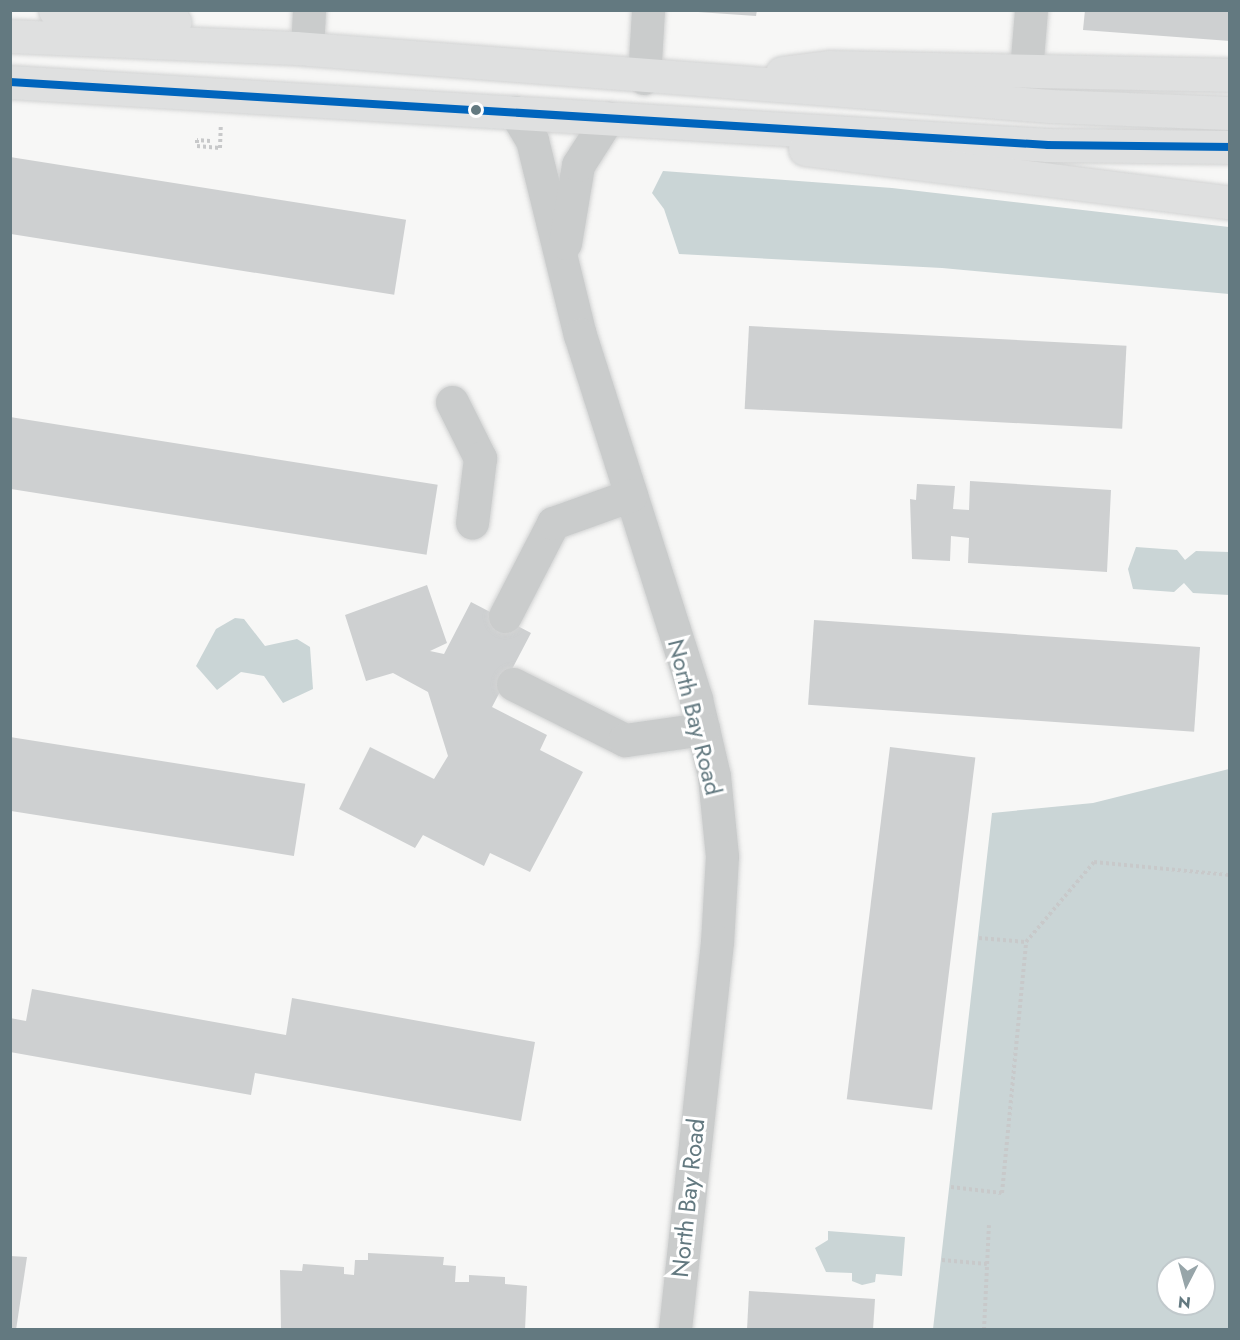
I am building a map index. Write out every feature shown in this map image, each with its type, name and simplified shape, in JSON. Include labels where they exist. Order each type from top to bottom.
[{"type":"main road","points":[[55,10],[243,29],[301,49]]},
{"type":"main road","points":[[10,36],[301,49],[644,78],[1230,113]]},
{"type":"main road","points":[[712,82],[829,67],[1230,75]]},
{"type":"main road","points":[[10,82],[1048,145],[1230,147]]},
{"type":"main road","points":[[608,117],[925,167],[1230,203]]},
{"type":"street","points":[[301,49],[309,10]]},
{"type":"street","points":[[644,78],[648,10]]},
{"type":"street","points":[[1026,71],[1031,10]]},
{"type":"street","name":"North Bay Road","points":[[515,112],[532,140],[580,335],[703,729],[722,856],[675,1329]]},
{"type":"street","name":"North Bay Road","points":[[563,263],[578,165],[608,117]]},
{"type":"street","points":[[452,402],[480,458],[472,523]]},
{"type":"street","points":[[505,616],[553,523],[631,495]]},
{"type":"street","points":[[513,684],[625,740],[703,729]]},
{"type":"path","points":[[210,141],[197,140],[197,146],[220,148],[222,122]]},
{"type":"path","points":[[951,1187],[1002,1193],[1026,942],[1094,861],[1230,875]]},
{"type":"path","points":[[979,938],[1026,942]]},
{"type":"path","points":[[984,1329],[989,1225]]},
{"type":"path","points":[[942,1260],[987,1264]]},
{"type":"shaded area","points":[[663,171],[892,188],[1229,227],[1229,294],[942,268],[679,254],[664,209],[652,193]]},
{"type":"shaded area","points":[[1136,547],[1177,550],[1185,560],[1196,551],[1229,552],[1229,595],[1193,593],[1184,583],[1174,592],[1133,589],[1128,569]]},
{"type":"shaded area","points":[[235,618],[244,619],[265,646],[297,639],[310,647],[313,689],[283,703],[264,676],[241,672],[217,690],[196,666],[216,629]]},
{"type":"shaded area","points":[[1229,769],[1229,1329],[933,1329],[992,813],[1093,803]]},
{"type":"shaded area","points":[[828,1231],[905,1237],[902,1276],[876,1274],[875,1282],[862,1285],[852,1281],[852,1273],[826,1272],[815,1248],[828,1240]]},
{"type":"building","points":[[698,10],[757,10],[756,16],[698,12]]},
{"type":"building","points":[[1085,10],[1230,10],[1230,41],[1083,30]]},
{"type":"building","points":[[10,157],[406,220],[394,295],[10,234]]},
{"type":"building","points":[[749,326],[1126,346],[1122,429],[745,409]]},
{"type":"building","points":[[10,417],[438,485],[427,555],[10,489]]},
{"type":"building","points":[[970,481],[1111,490],[1107,572],[968,563],[969,538],[951,536],[950,561],[912,559],[910,499],[916,500],[917,484],[955,486],[953,509],[969,510]]},
{"type":"building","points":[[427,585],[447,643],[430,651],[444,654],[471,602],[531,633],[492,707],[547,735],[540,750],[583,772],[530,872],[490,853],[484,866],[423,835],[415,848],[339,809],[370,747],[434,779],[448,756],[428,692],[393,673],[366,681],[345,615]]},
{"type":"building","points":[[814,620],[1200,647],[1194,732],[808,705]]},
{"type":"building","points":[[10,737],[305,784],[294,856],[10,811]]},
{"type":"building","points":[[890,747],[975,757],[932,1110],[847,1099]]},
{"type":"building","points":[[32,989],[286,1035],[292,998],[535,1042],[521,1121],[255,1073],[251,1095],[10,1052],[10,1018],[26,1021]]},
{"type":"building","points":[[368,1253],[444,1257],[443,1265],[456,1266],[455,1282],[469,1282],[469,1275],[505,1277],[505,1284],[527,1286],[525,1330],[281,1330],[280,1270],[302,1271],[303,1264],[344,1267],[344,1274],[354,1275],[355,1260],[368,1260]]},
{"type":"building","points":[[10,1256],[27,1257],[16,1330],[10,1330]]},
{"type":"building","points":[[749,1291],[875,1299],[873,1330],[747,1330]]},
{"type":"transit line","points":[[10,82],[1048,145],[1230,147]]}]
